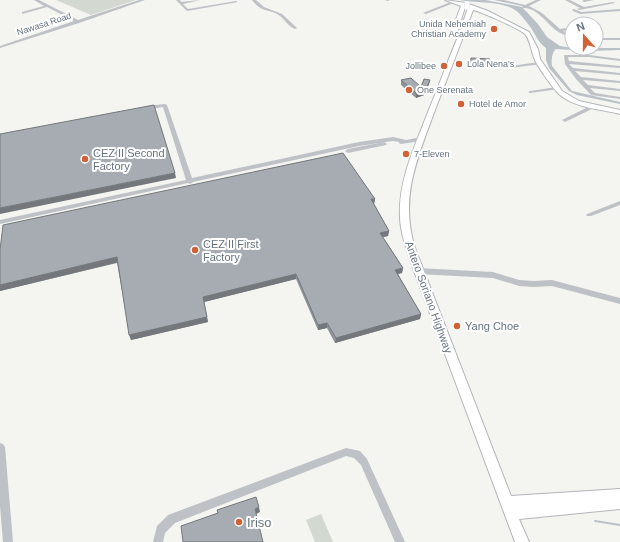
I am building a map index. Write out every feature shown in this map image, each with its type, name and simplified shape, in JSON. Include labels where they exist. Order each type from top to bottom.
[{"type":"main road","points":[[447,0],[469,5],[527,33],[533,44],[537,58],[562,94],[570,99],[591,106],[620,112]]},
{"type":"main road","points":[[469,5],[466,32],[458,37],[455,30],[469,5]]},
{"type":"main road","name":"Antero Soriano Highway","points":[[458,37],[456,49],[421,139],[409,176],[404,210],[408,241],[418,271],[522,542]]},
{"type":"main road","points":[[509,508],[620,495]]},
{"type":"main road","points":[[509,508],[620,503]]},
{"type":"street","points":[[36,0],[78,22]]},
{"type":"street","name":"Nawasa Road","points":[[0,47],[143,0]]},
{"type":"street","points":[[180,3],[198,0]]},
{"type":"street","points":[[180,3],[221,0]]},
{"type":"street","points":[[254,0],[264,10],[280,14],[290,25],[295,28]]},
{"type":"street","points":[[496,0],[524,7],[541,14],[558,30],[564,33]]},
{"type":"street","points":[[524,7],[539,0]]},
{"type":"street","points":[[569,0],[591,12]]},
{"type":"street","points":[[583,1],[592,0]]},
{"type":"street","points":[[607,0],[620,9]]},
{"type":"street","points":[[583,1],[589,4]]},
{"type":"street","points":[[180,3],[189,10],[236,2]]},
{"type":"street","points":[[425,13],[454,2]]},
{"type":"street","points":[[613,3],[572,10],[580,13],[620,9]]},
{"type":"street","points":[[23,13],[48,6]]},
{"type":"street","points":[[558,30],[564,29]]},
{"type":"street","points":[[604,39],[620,39]]},
{"type":"street","points":[[620,60],[569,55],[566,56],[567,62],[578,78],[594,94],[620,98]]},
{"type":"street","points":[[567,62],[620,67]]},
{"type":"street","points":[[503,68],[540,63]]},
{"type":"street","points":[[572,69],[620,74]]},
{"type":"street","points":[[578,78],[620,82]]},
{"type":"street","points":[[586,86],[620,90]]},
{"type":"street","points":[[530,92],[557,88]]},
{"type":"street","points":[[143,108],[165,104],[190,182]]},
{"type":"street","points":[[565,120],[588,109],[591,106]]},
{"type":"street","points":[[0,222],[314,155],[421,139]]},
{"type":"street","points":[[589,215],[620,203]]},
{"type":"street","points":[[418,271],[493,275],[519,283],[552,283],[620,301]]},
{"type":"street","points":[[0,447],[3,520],[8,542]]},
{"type":"street","points":[[158,542],[161,530],[172,519],[346,452],[356,454],[364,462],[400,542]]},
{"type":"shaded area","points":[[56,0],[136,0],[91,15]]},
{"type":"shaded area","points":[[459,0],[485,0],[522,7],[538,24],[547,37],[560,46],[564,47],[564,49],[555,50],[553,54],[552,66],[572,91],[620,102],[620,104],[577,95],[569,91],[549,68],[546,60],[546,48],[540,43],[519,13],[510,7]]},
{"type":"shaded area","points":[[604,48],[620,48],[620,50],[604,51]]},
{"type":"shaded area","points":[[321,514],[333,542],[315,542],[306,520]]},
{"type":"building","points":[[471,58],[490,59],[489,64],[470,62]]},
{"type":"building","points":[[411,78],[421,87],[424,79],[430,80],[425,91],[416,93],[401,80]]},
{"type":"building","name":"CEZ II Second Factory","points":[[154,105],[175,173],[0,208],[0,134]]},
{"type":"building","name":"CEZ II First Factory","points":[[343,153],[375,199],[371,199],[389,231],[380,233],[403,268],[395,270],[421,314],[336,338],[327,323],[318,325],[296,274],[203,297],[207,317],[129,335],[117,257],[0,285],[0,250],[3,225]]},
{"type":"building","name":"Iriso","points":[[256,497],[259,507],[255,509],[263,542],[183,542],[181,526],[218,513],[217,510]]},
{"type":"waterway","points":[[595,521],[620,525]]},
{"type":"place","name":"Unida Nehemiah Christian Academy","points":[[494,29]]},
{"type":"place","name":"Lola Nena's","points":[[459,64]]},
{"type":"place","name":"Jollibee","points":[[444,66]]},
{"type":"place","name":"One Serenata","points":[[409,90]]},
{"type":"place","name":"Hotel de Amor","points":[[461,104]]},
{"type":"place","name":"7-Eleven","points":[[406,154]]},
{"type":"place","name":"CEZ II Second Factory","points":[[85,159]]},
{"type":"place","name":"CEZ II First Factory","points":[[195,250]]},
{"type":"place","name":"Yang Choe","points":[[457,326]]},
{"type":"place","name":"Iriso","points":[[239,522]]}]
